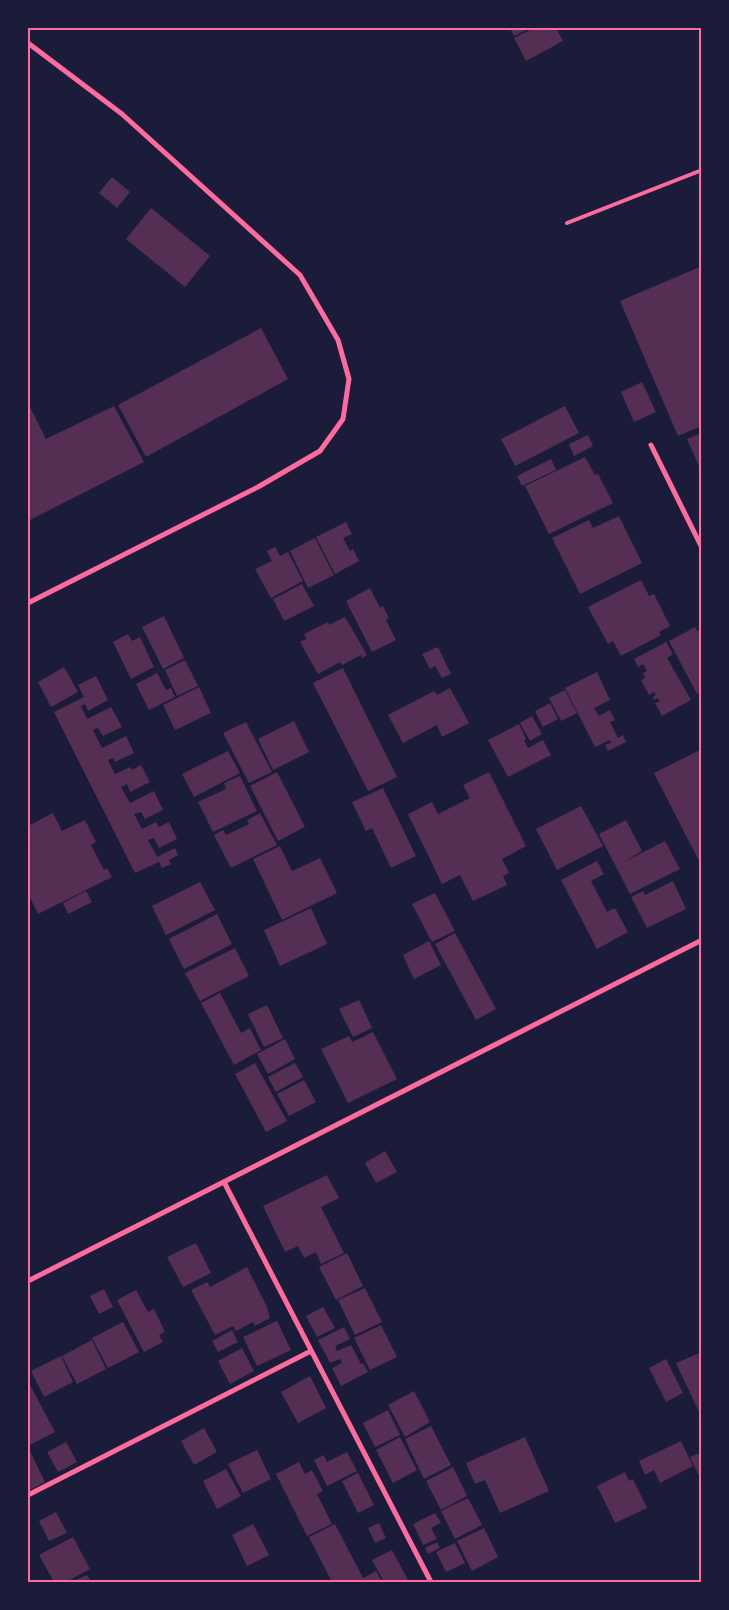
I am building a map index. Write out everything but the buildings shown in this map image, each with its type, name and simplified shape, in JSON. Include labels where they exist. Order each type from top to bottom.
[{"type":"street","points":[[28,43],[122,114],[300,275],[338,340],[349,379],[343,419],[320,451],[258,487],[28,603]]},
{"type":"street","points":[[651,445],[702,548]]},
{"type":"street","points":[[28,1281],[702,940]]},
{"type":"street","points":[[224,1182],[431,1582]]},
{"type":"street","points":[[28,1495],[311,1351]]},
{"type":"lane","points":[[567,223],[702,170]]}]
